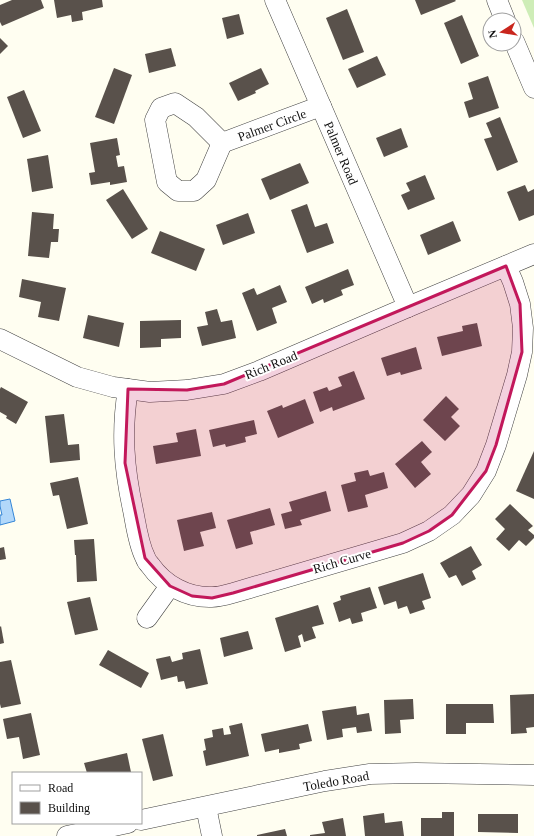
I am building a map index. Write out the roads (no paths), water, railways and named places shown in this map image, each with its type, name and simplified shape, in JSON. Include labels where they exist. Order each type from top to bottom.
[{"type":"street","name":"Palmer Road","points":[[275,0],[408,307]]},
{"type":"street","points":[[496,0],[501,12]]},
{"type":"street","points":[[519,52],[534,88]]},
{"type":"street","name":"Palmer Circle","points":[[222,143],[321,106]]},
{"type":"street","name":"Rich Road","points":[[0,339],[77,377],[113,387],[150,392],[187,390],[224,384],[259,371],[534,254]]},
{"type":"street","name":"Rich Curve","points":[[128,389],[125,407],[124,434],[128,490],[145,558],[156,574],[170,586],[192,596],[212,598],[403,543],[429,531],[452,515],[471,495],[486,471],[496,445],[517,375],[522,352],[523,328],[520,304],[506,266]]},
{"type":"street","points":[[147,618],[170,586]]},
{"type":"street","name":"Toledo Road","points":[[142,820],[325,781],[370,774],[534,774]]},
{"type":"street","points":[[206,806],[212,836]]},
{"type":"street","points":[[67,836],[123,824]]},
{"type":"water","points":[[10,499],[15,521],[0,525],[0,515],[2,515],[0,501]]}]
